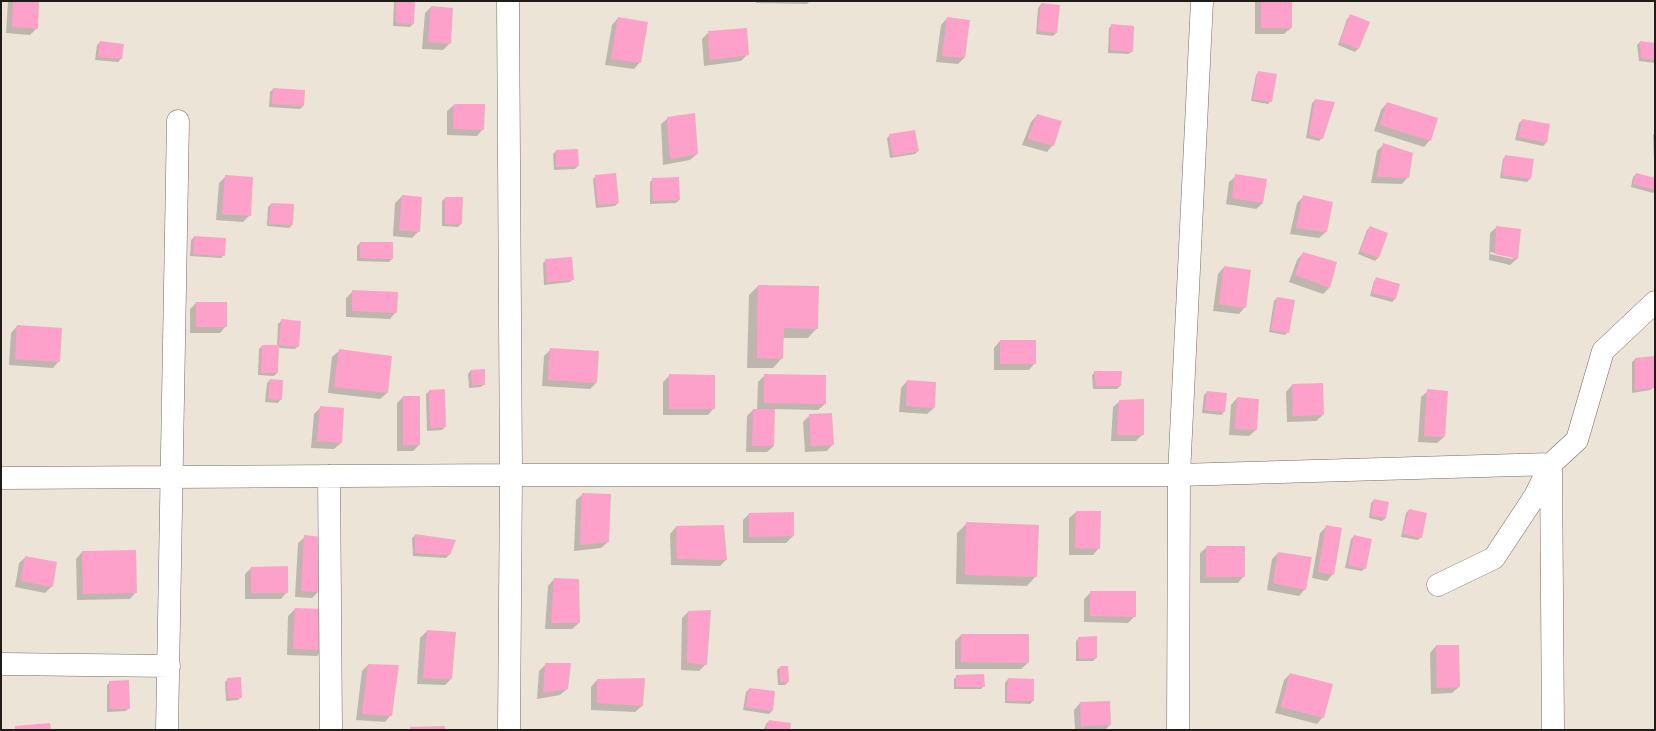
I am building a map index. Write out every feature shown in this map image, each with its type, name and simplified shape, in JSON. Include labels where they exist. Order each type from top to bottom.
[{"type":"street","points":[[508,1],[511,475],[509,730]]},
{"type":"street","points":[[1178,730],[1178,475],[1202,1]]},
{"type":"street","points":[[167,730],[178,121]]},
{"type":"street","points":[[1438,585],[1494,558],[1535,496],[1550,464],[1577,440],[1602,350],[1655,302]]},
{"type":"street","points":[[1,478],[511,475],[1178,475],[1550,464]]},
{"type":"street","points":[[1550,464],[1553,730]]},
{"type":"street","points":[[329,476],[331,730]]},
{"type":"street","points":[[1,664],[169,666]]},
{"type":"building","points":[[13,1],[39,1],[38,29],[12,27]]},
{"type":"building","points":[[396,1],[415,1],[414,24],[396,23]]},
{"type":"building","points":[[1261,1],[1292,1],[1292,28],[1261,28]]},
{"type":"building","points":[[1041,3],[1060,5],[1057,33],[1038,31]]},
{"type":"building","points":[[431,6],[453,8],[451,44],[428,42]]},
{"type":"building","points":[[1350,14],[1370,22],[1359,49],[1340,42]]},
{"type":"building","points":[[618,17],[648,22],[641,63],[611,59]]},
{"type":"building","points":[[947,17],[970,20],[965,58],[942,56]]},
{"type":"building","points":[[1111,24],[1134,26],[1133,52],[1110,50]]},
{"type":"building","points":[[747,28],[749,55],[710,60],[708,31]]},
{"type":"building","points":[[100,41],[124,44],[122,59],[98,57]]},
{"type":"building","points":[[1640,41],[1655,43],[1655,60],[1641,58]]},
{"type":"building","points":[[1258,71],[1277,74],[1272,102],[1253,99]]},
{"type":"building","points":[[273,88],[305,90],[304,106],[272,104]]},
{"type":"building","points":[[1315,99],[1335,102],[1323,139],[1309,135]]},
{"type":"building","points":[[1387,102],[1438,118],[1431,141],[1380,125]]},
{"type":"building","points":[[454,104],[485,104],[484,130],[453,129]]},
{"type":"building","points":[[695,113],[698,154],[670,159],[667,117]]},
{"type":"building","points":[[1037,114],[1062,121],[1054,146],[1028,139]]},
{"type":"building","points":[[1522,119],[1550,124],[1547,143],[1518,137]]},
{"type":"building","points":[[915,130],[919,151],[893,156],[889,134]]},
{"type":"building","points":[[1383,143],[1413,153],[1409,178],[1377,177]]},
{"type":"building","points":[[578,149],[579,166],[556,167],[556,150]]},
{"type":"building","points":[[1505,155],[1534,159],[1531,179],[1502,175]]},
{"type":"building","points":[[616,173],[619,203],[598,205],[595,175]]},
{"type":"building","points":[[1636,173],[1655,178],[1655,190],[1633,184]]},
{"type":"building","points":[[1235,174],[1267,179],[1263,203],[1232,198]]},
{"type":"building","points":[[225,175],[253,177],[251,216],[222,214]]},
{"type":"building","points":[[679,177],[680,200],[653,201],[652,178]]},
{"type":"building","points":[[402,195],[422,197],[420,232],[399,230]]},
{"type":"building","points":[[1303,195],[1333,202],[1327,232],[1296,228]]},
{"type":"building","points":[[445,197],[463,197],[462,224],[445,224]]},
{"type":"building","points":[[271,203],[294,204],[293,225],[269,224]]},
{"type":"building","points":[[1370,226],[1388,233],[1379,258],[1360,251]]},
{"type":"building","points":[[1496,226],[1521,229],[1518,259],[1495,254]]},
{"type":"building","points":[[194,236],[226,238],[225,256],[193,254]]},
{"type":"building","points":[[360,242],[393,242],[393,259],[360,258]]},
{"type":"building","points":[[1303,252],[1337,262],[1330,288],[1295,275]]},
{"type":"building","points":[[572,257],[574,280],[547,282],[545,259]]},
{"type":"building","points":[[1224,266],[1251,270],[1246,308],[1219,304]]},
{"type":"building","points":[[1376,277],[1400,284],[1396,299],[1372,293]]},
{"type":"building","points":[[758,285],[819,286],[818,329],[784,328],[783,359],[757,358]]},
{"type":"building","points":[[352,290],[398,292],[397,313],[352,311]]},
{"type":"building","points":[[1277,297],[1295,300],[1289,333],[1271,330]]},
{"type":"building","points":[[196,302],[227,302],[227,327],[196,327]]},
{"type":"building","points":[[281,319],[301,321],[299,347],[279,345]]},
{"type":"building","points":[[17,325],[62,328],[60,362],[15,359]]},
{"type":"building","points":[[1000,340],[1036,340],[1036,364],[1000,364]]},
{"type":"building","points":[[262,345],[279,345],[278,373],[261,373]]},
{"type":"building","points":[[550,348],[599,351],[597,383],[548,380]]},
{"type":"building","points":[[339,349],[392,356],[388,393],[334,387]]},
{"type":"building","points":[[1655,356],[1655,388],[1635,390],[1635,358]]},
{"type":"building","points":[[485,369],[485,385],[472,385],[471,370]]},
{"type":"building","points":[[1094,371],[1122,371],[1121,386],[1096,386]]},
{"type":"building","points":[[669,374],[715,375],[715,409],[669,409]]},
{"type":"building","points":[[764,374],[826,375],[826,404],[764,403]]},
{"type":"building","points":[[270,379],[283,380],[282,400],[268,399]]},
{"type":"building","points":[[907,380],[936,382],[935,408],[906,406]]},
{"type":"building","points":[[1323,383],[1324,415],[1293,416],[1292,384]]},
{"type":"building","points":[[445,389],[446,427],[430,428],[429,390]]},
{"type":"building","points":[[1427,389],[1448,391],[1445,437],[1424,436]]},
{"type":"building","points":[[1207,391],[1227,393],[1225,412],[1205,410]]},
{"type":"building","points":[[403,396],[420,396],[420,445],[403,445]]},
{"type":"building","points":[[1237,397],[1259,399],[1257,430],[1235,429]]},
{"type":"building","points":[[1144,399],[1144,435],[1117,435],[1119,400]]},
{"type":"building","points":[[320,406],[344,408],[342,443],[317,441]]},
{"type":"building","points":[[753,409],[775,409],[774,446],[752,446]]},
{"type":"building","points":[[832,413],[834,445],[811,446],[809,414]]},
{"type":"building","points":[[582,493],[611,494],[609,542],[580,545]]},
{"type":"building","points":[[1374,499],[1389,502],[1386,518],[1371,515]]},
{"type":"building","points":[[1409,509],[1427,513],[1422,538],[1403,534]]},
{"type":"building","points":[[1076,511],[1101,511],[1100,549],[1075,548]]},
{"type":"building","points":[[794,512],[794,536],[749,537],[749,513]]},
{"type":"building","points":[[966,522],[1039,525],[1037,577],[965,575]]},
{"type":"building","points":[[724,525],[727,560],[677,559],[676,526]]},
{"type":"building","points":[[1326,525],[1342,528],[1334,575],[1318,572]]},
{"type":"building","points":[[415,534],[456,540],[450,555],[415,553]]},
{"type":"building","points":[[304,535],[323,537],[319,592],[301,591]]},
{"type":"building","points":[[1354,535],[1372,539],[1366,569],[1348,565]]},
{"type":"building","points":[[1206,546],[1245,546],[1245,577],[1206,577]]},
{"type":"building","points":[[136,550],[137,593],[83,594],[82,551]]},
{"type":"building","points":[[1278,552],[1312,557],[1306,590],[1273,583]]},
{"type":"building","points":[[25,556],[57,562],[53,587],[21,581]]},
{"type":"building","points":[[288,566],[288,593],[251,593],[251,567]]},
{"type":"building","points":[[554,578],[579,579],[580,623],[551,623]]},
{"type":"building","points":[[1090,591],[1136,591],[1136,617],[1090,616]]},
{"type":"building","points":[[295,608],[326,609],[324,650],[293,649]]},
{"type":"building","points":[[711,610],[707,665],[687,663],[688,611]]},
{"type":"building","points":[[427,630],[456,632],[452,679],[423,678]]},
{"type":"building","points":[[961,634],[1029,634],[1029,663],[961,662]]},
{"type":"building","points":[[1097,636],[1097,658],[1079,659],[1078,637]]},
{"type":"building","points":[[1436,645],[1459,645],[1460,687],[1437,688]]},
{"type":"building","points":[[545,663],[571,663],[568,689],[543,693]]},
{"type":"building","points":[[368,664],[399,665],[392,716],[362,714]]},
{"type":"building","points":[[780,666],[788,666],[789,682],[780,682]]},
{"type":"building","points":[[1290,673],[1333,684],[1324,718],[1281,707]]},
{"type":"building","points":[[984,674],[985,687],[956,687],[956,675]]},
{"type":"building","points":[[241,677],[242,698],[228,698],[227,678]]},
{"type":"building","points":[[645,678],[643,706],[597,703],[597,679]]},
{"type":"building","points":[[1008,678],[1034,679],[1034,701],[1007,701]]},
{"type":"building","points":[[129,680],[130,709],[110,709],[109,681]]},
{"type":"building","points":[[749,688],[775,691],[773,711],[746,707]]},
{"type":"building","points":[[1110,701],[1111,725],[1081,726],[1080,702]]},
{"type":"building","points":[[769,720],[791,723],[790,730],[766,730]]},
{"type":"building","points":[[50,723],[51,730],[15,730],[15,726]]},
{"type":"building","points":[[445,726],[445,730],[410,730],[410,727]]}]
